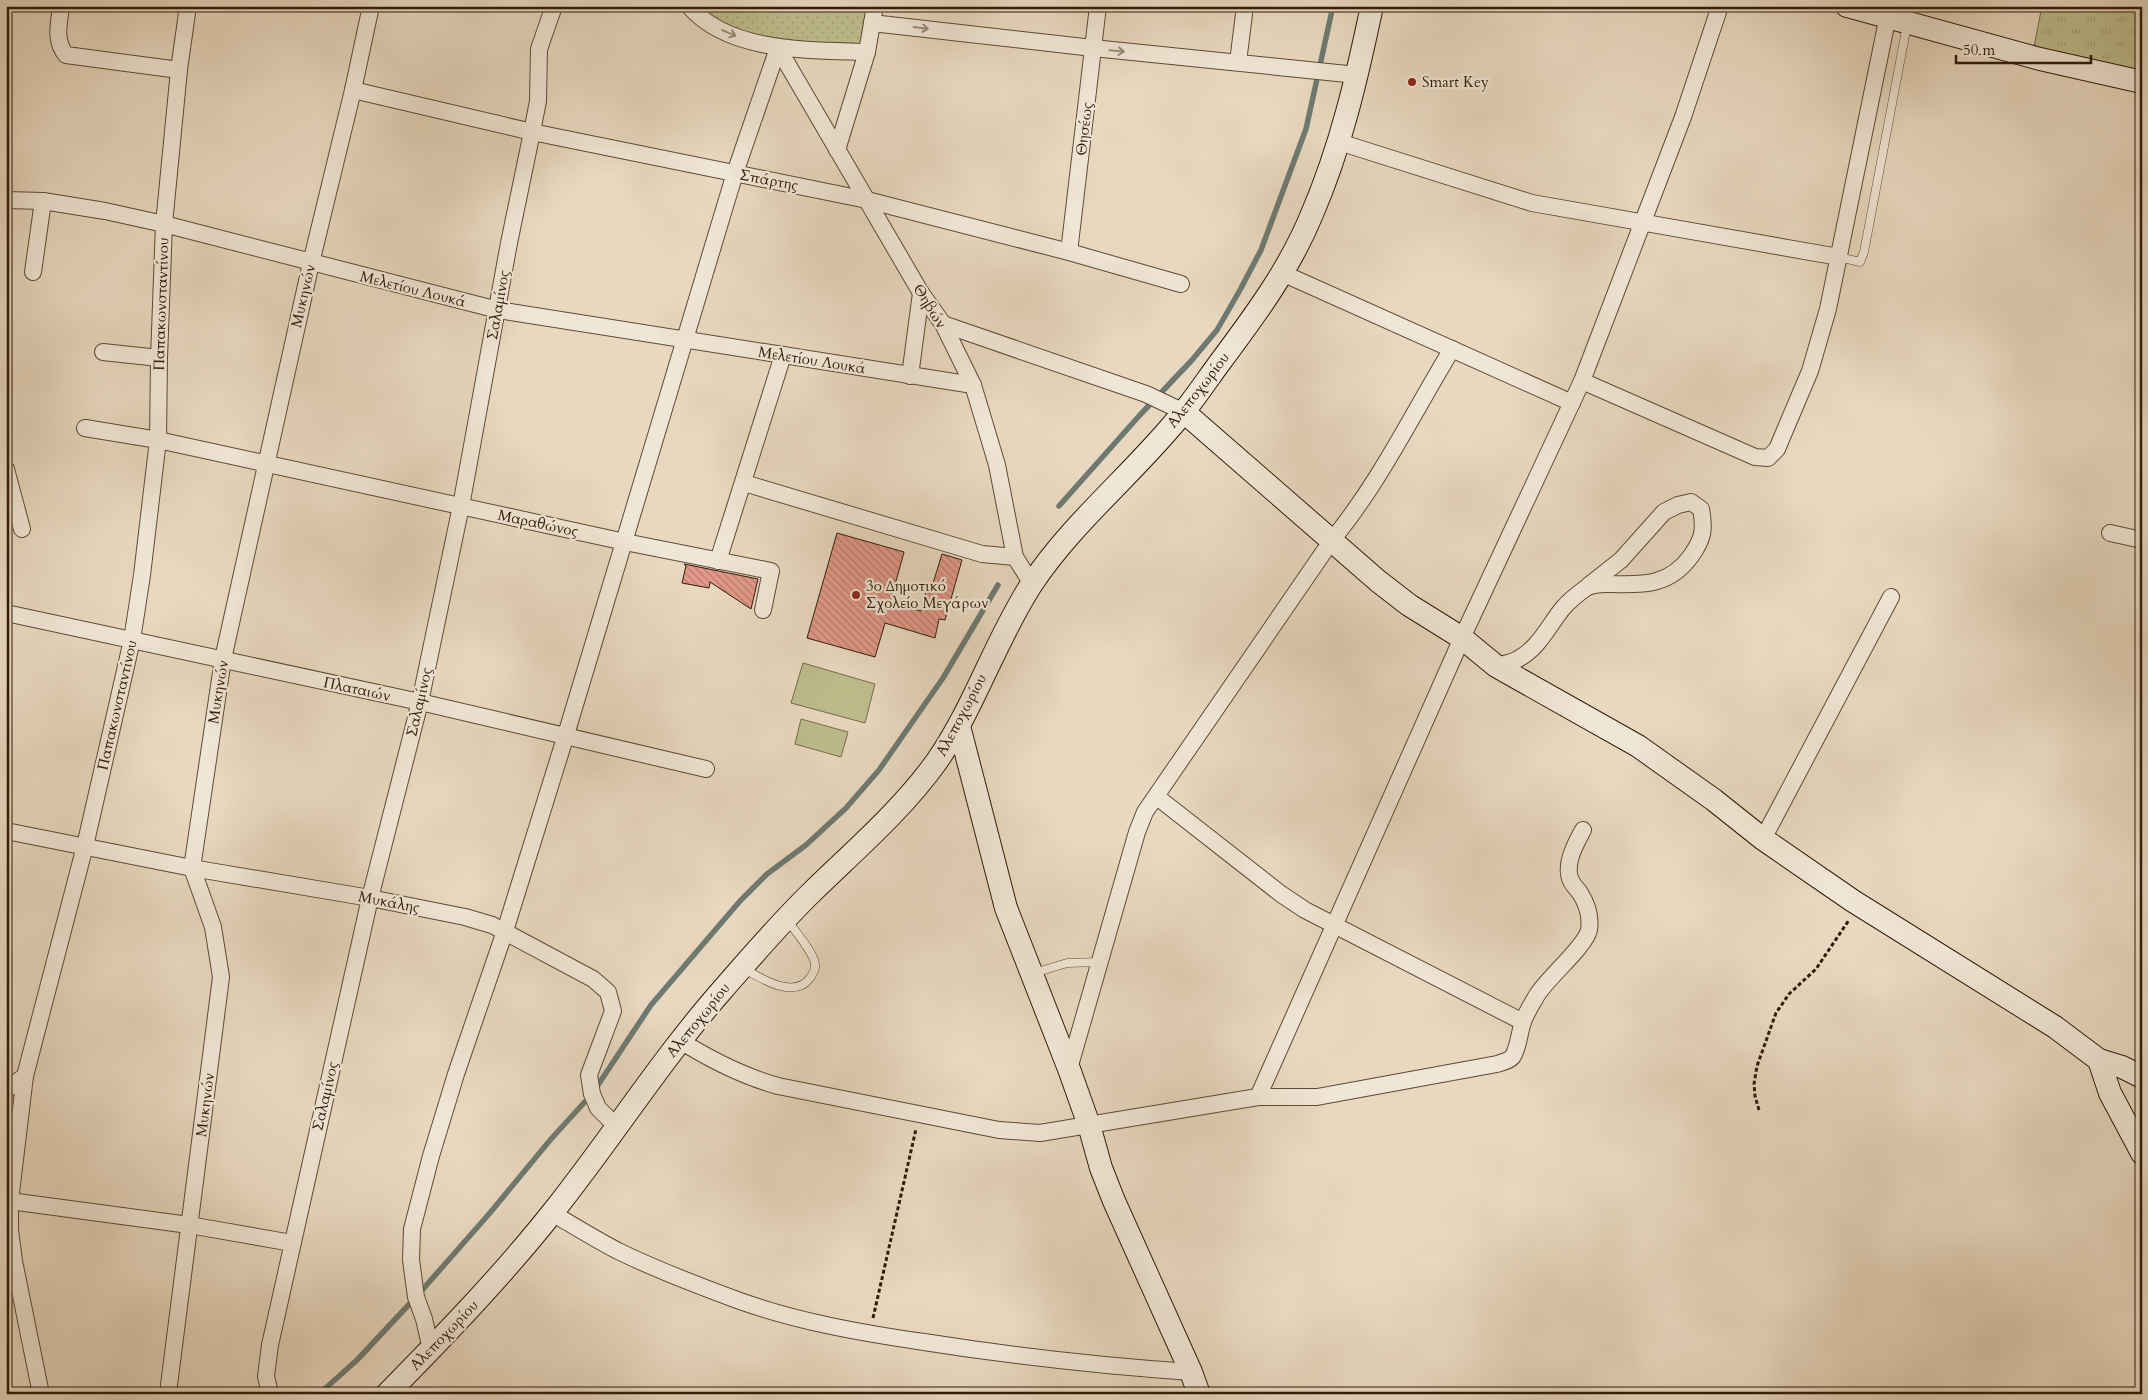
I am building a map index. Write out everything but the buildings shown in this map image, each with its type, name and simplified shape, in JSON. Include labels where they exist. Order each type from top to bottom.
[{"type":"street","points":[[61,6],[57,38],[60,47],[66,55],[179,70]]},
{"type":"street","name":"Παπακωνσταντίνου","points":[[41,1394],[14,1261],[10,1230],[10,1201],[25,1076],[85,846],[132,640],[152,504],[158,440],[164,224],[179,70],[188,6]]},
{"type":"street","name":"Μυκηνών","points":[[169,1385],[221,977],[212,927],[192,868],[223,659],[311,263],[353,90],[371,6]]},
{"type":"street","name":"Σαλαμίνος","points":[[270,1394],[266,1376],[270,1346],[370,898],[420,702],[461,506],[509,243],[538,101],[539,50],[554,6]]},
{"type":"street","points":[[690,6],[698,16],[712,25],[746,40],[778,48],[867,52]]},
{"type":"street","points":[[836,150],[867,52],[875,6]]},
{"type":"street","name":"Θησέως","points":[[1069,252],[1098,6]]},
{"type":"street","points":[[1238,62],[1245,6]]},
{"type":"street","name":"Αλεποχωρίου","points":[[387,1394],[494,1282],[552,1213],[619,1125],[680,1040],[742,968],[809,894],[885,822],[935,763],[959,726],[1005,632],[1032,584],[1248,326],[1282,273],[1312,215],[1338,142],[1347,74],[1372,6]]},
{"type":"street","points":[[1258,1096],[1462,638],[1582,381],[1683,117],[1720,6]]},
{"type":"street","points":[[1582,381],[1755,457],[1768,458],[1777,449],[1810,371],[1828,309],[1839,257],[1877,12],[2031,57],[2142,82]]},
{"type":"street","points":[[872,23],[1347,74]]},
{"type":"street","points":[[431,1349],[416,1296],[411,1260],[412,1229],[454,1083],[505,932],[625,542],[735,173],[778,48]]},
{"type":"street","name":"Θηβών","points":[[778,48],[921,293],[943,324],[973,386],[997,465],[1015,557],[1032,584]]},
{"type":"street","name":"Σπάρτης","points":[[353,90],[532,132],[867,200],[1069,252],[1181,284]]},
{"type":"street","points":[[1338,142],[1518,200],[1839,257]]},
{"type":"street","name":"Μελετίου Λουκά","points":[[6,200],[43,201],[105,211],[164,224],[498,310],[973,386]]},
{"type":"street","points":[[34,272],[43,201]]},
{"type":"street","points":[[1282,273],[1572,402]]},
{"type":"street","points":[[910,376],[921,293]]},
{"type":"street","points":[[943,324],[1146,394],[1179,410],[1390,591],[1462,638],[1496,666],[1638,746],[1714,800],[1763,839],[1860,905],[2055,1027],[2100,1060],[2122,1067],[2142,1078]]},
{"type":"street","points":[[1070,1069],[1137,832],[1145,812],[1332,540],[1351,518],[1405,432],[1424,395],[1452,349]]},
{"type":"street","points":[[103,352],[159,358]]},
{"type":"street","points":[[718,561],[783,355]]},
{"type":"street","name":"Μαραθώνος","points":[[85,428],[158,440],[625,542],[771,571],[763,610]]},
{"type":"street","points":[[6,469],[22,529]]},
{"type":"street","points":[[744,482],[982,554],[1015,557]]},
{"type":"street","points":[[1496,666],[1518,659],[1537,643],[1564,607],[1588,586],[1621,560],[1664,512],[1678,505],[1691,502],[1701,510],[1704,525],[1699,543],[1681,569],[1667,579],[1634,585],[1602,583],[1588,586]]},
{"type":"street","points":[[2110,533],[2142,540]]},
{"type":"street","points":[[1763,839],[1891,596]]},
{"type":"street","name":"Πλαταιών","points":[[6,613],[420,702],[565,738],[639,752],[706,769]]},
{"type":"street","points":[[959,726],[1006,908],[1070,1069],[1101,1168],[1117,1210],[1191,1372],[1199,1394]]},
{"type":"street","points":[[1157,797],[1281,894],[1305,910],[1523,1022]]},
{"type":"street","points":[[680,1040],[713,1061],[749,1078],[778,1086],[1022,1133],[1040,1133],[1258,1096],[1317,1097],[1507,1061],[1513,1057],[1523,1022],[1547,981],[1585,942],[1590,916],[1586,904],[1571,883],[1568,874],[1571,855],[1583,830]]},
{"type":"street","name":"Μυκάλης","points":[[6,831],[192,868],[465,916],[492,925],[593,979],[608,992],[613,1011],[589,1075],[592,1094],[598,1108],[609,1120],[619,1125]]},
{"type":"street","points":[[2100,1060],[2110,1093],[2142,1153]]},
{"type":"street","points":[[6,1090],[25,1076]]},
{"type":"street","points":[[10,1201],[189,1225],[292,1244]]},
{"type":"street","points":[[552,1213],[618,1251],[733,1298],[800,1319],[870,1334],[959,1348],[1068,1361],[1191,1372]]},
{"type":"street","points":[[29,1394],[37,1377]]},
{"type":"lane","points":[[1839,257],[1860,262],[1864,252],[1877,12]]},
{"type":"lane","points":[[742,968],[779,986],[800,986],[807,981],[815,970],[815,963],[812,955],[786,920]]},
{"type":"lane","points":[[1032,974],[1067,963],[1100,962]]},
{"type":"path","points":[[1759,1110],[1754,1084],[1757,1066],[1776,1013],[1789,994],[1816,969],[1860,905]]},
{"type":"path","points":[[870,1334],[919,1114]]},
{"type":"green space","points":[[697,6],[872,6],[865,50],[746,38]]},
{"type":"green space","points":[[2042,6],[2142,6],[2142,71],[2034,47]]},
{"type":"green space","points":[[803,663],[875,684],[865,723],[791,703]]},
{"type":"green space","points":[[801,719],[848,732],[841,757],[795,744]]},
{"type":"waterway","points":[[1059,506],[1192,360],[1217,330],[1240,290],[1261,250],[1306,129],[1333,6]]},
{"type":"waterway","points":[[319,1394],[357,1360],[416,1297],[592,1094],[651,1005],[740,901],[767,874],[806,845],[846,808],[879,770],[943,678],[998,585]]},
{"type":"place","name":"Smart Key","points":[[1412,82]]},
{"type":"place","name":"3ο Δημοτικό Σχολείο Μεγάρων","points":[[856,595]]}]
